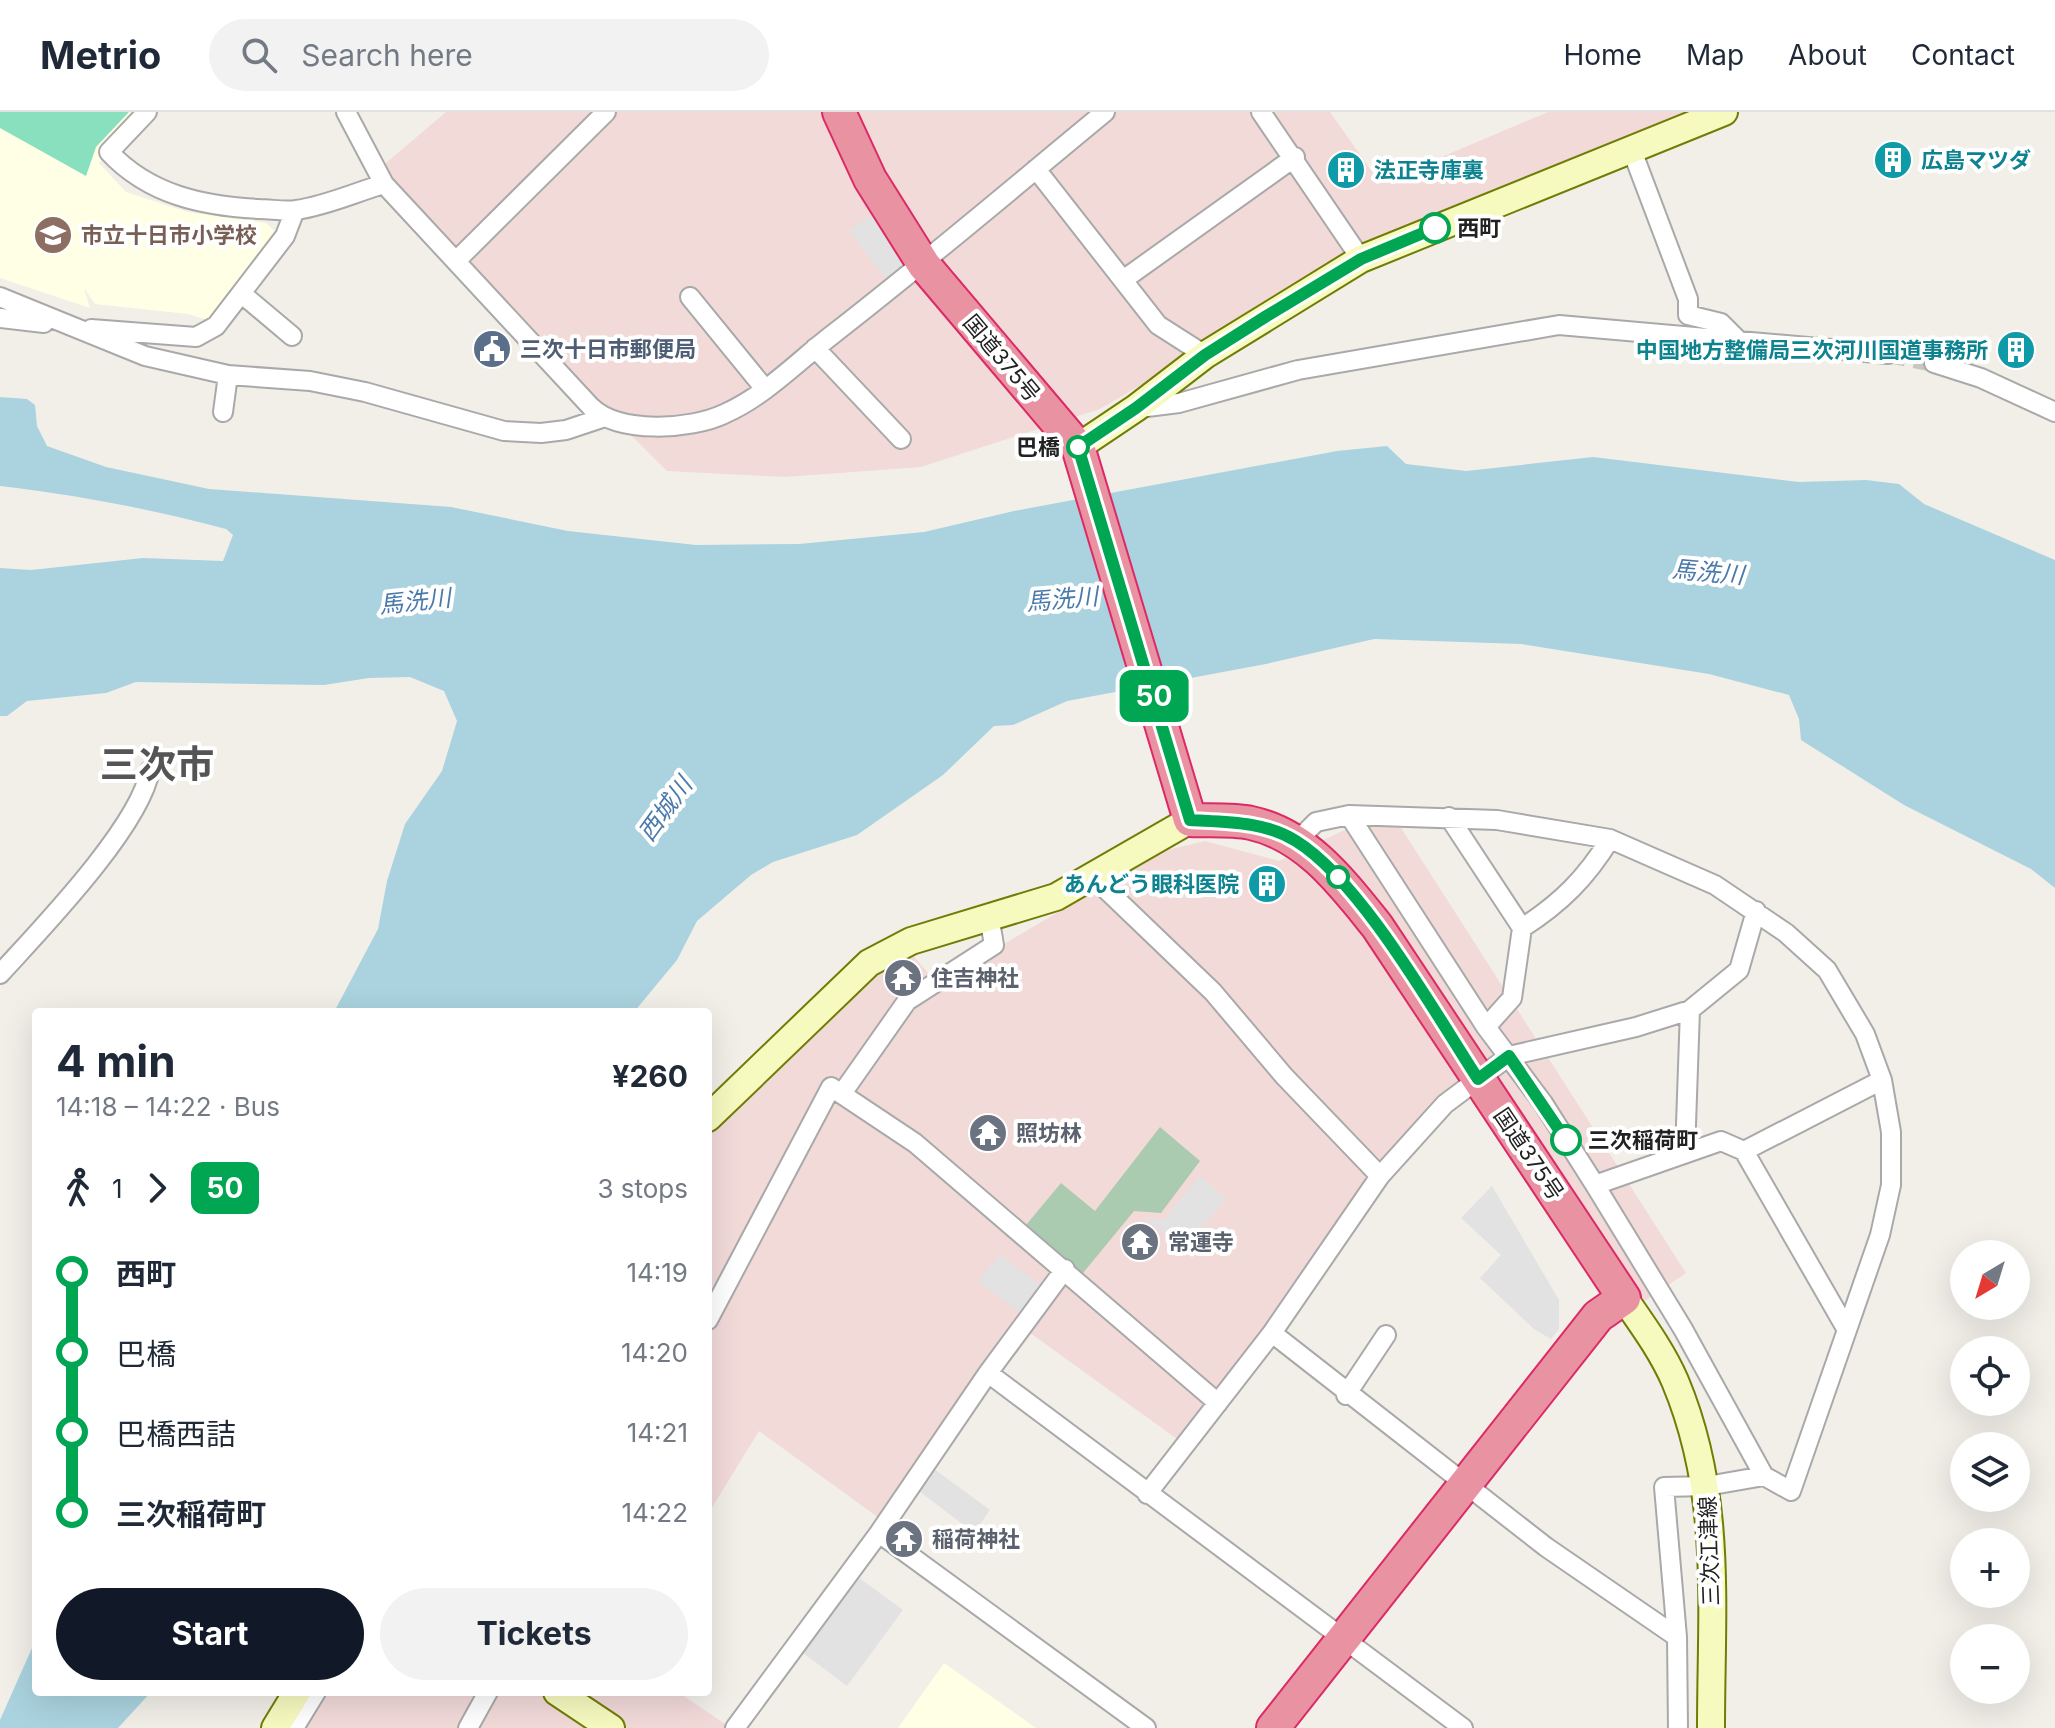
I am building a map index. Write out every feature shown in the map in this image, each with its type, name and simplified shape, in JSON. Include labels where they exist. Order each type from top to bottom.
[{"type":"highway","name":"国道375号","points":[[839,112],[870,179],[924,265],[1083,460],[1187,807],[1251,823],[1297,841],[1338,878],[1377,926],[1624,1298]]},
{"type":"highway","points":[[1273,1728],[1598,1316],[1624,1298]]},
{"type":"street","points":[[147,112],[109,152],[121,165],[159,190],[188,199],[223,207],[295,210],[384,184]]},
{"type":"street","points":[[346,112],[384,184],[602,418]]},
{"type":"street","points":[[456,261],[606,112]]},
{"type":"street","points":[[0,297],[145,356],[228,375],[310,381],[365,392],[504,431],[554,432],[602,418],[653,427],[692,425],[725,414],[765,389],[924,265],[1105,112]]},
{"type":"street","points":[[1261,112],[1295,157],[1361,259]]},
{"type":"street","points":[[1083,460],[1136,408],[1205,355],[1361,259],[1724,112]]},
{"type":"street","points":[[1631,148],[1644,173],[1688,299],[1688,315],[1721,323],[1741,343]]},
{"type":"street","points":[[1123,280],[1295,157]]},
{"type":"street","points":[[1036,169],[1158,325],[1205,355]]},
{"type":"street","points":[[0,318],[196,337],[216,326],[242,294],[285,236],[295,210]]},
{"type":"street","points":[[242,294],[292,336]]},
{"type":"street","points":[[690,297],[765,389]]},
{"type":"street","points":[[1136,408],[1179,403],[1298,370],[1559,325],[1888,354]]},
{"type":"street","points":[[815,348],[901,439]]},
{"type":"street","points":[[1934,363],[1981,378],[2055,412]]},
{"type":"street","points":[[223,412],[228,375]]},
{"type":"street","points":[[0,974],[69,899],[127,819],[148,781],[150,770]]},
{"type":"street","points":[[712,1114],[869,963],[911,941],[1056,897],[1153,838],[1187,807]]},
{"type":"street","points":[[1297,841],[1316,822],[1349,815],[1449,817],[1559,828],[1610,839],[1715,885],[1756,911],[1827,970],[1865,1034],[1882,1080],[1891,1132],[1891,1185],[1880,1235],[1791,1491],[1764,1476],[1683,1329],[1595,1185],[1509,1056],[1486,1027],[1349,815]]},
{"type":"street","points":[[1449,817],[1522,928],[1512,998],[1486,1027]]},
{"type":"street","points":[[1522,928],[1560,903],[1588,874],[1610,839]]},
{"type":"street","points":[[1093,877],[1213,992],[1284,1076],[1380,1176]]},
{"type":"street","points":[[1147,1494],[1272,1333],[1380,1176],[1445,1104],[1509,1056],[1636,1027],[1690,1010],[1739,970],[1756,911]]},
{"type":"street","points":[[843,1092],[907,1001],[994,945],[989,916]]},
{"type":"street","points":[[1685,1153],[1690,1010]]},
{"type":"street","points":[[1744,1151],[1882,1080]]},
{"type":"street","points":[[712,1312],[831,1087],[843,1092],[915,1143],[1218,1403]]},
{"type":"street","points":[[1595,1185],[1721,1141],[1744,1151],[1847,1330]]},
{"type":"street","points":[[735,1728],[879,1533],[988,1373],[1065,1269]]},
{"type":"street","name":"三次江津線","points":[[1624,1298],[1674,1380],[1691,1424],[1707,1486],[1712,1522],[1711,1728]]},
{"type":"street","points":[[1272,1333],[1346,1395],[1546,1547],[1677,1637]]},
{"type":"street","points":[[1346,1395],[1386,1335]]},
{"type":"street","points":[[988,1373],[1463,1728]]},
{"type":"street","points":[[1678,1728],[1677,1637],[1664,1487],[1707,1486],[1764,1476]]},
{"type":"street","points":[[879,1533],[1146,1728]]},
{"type":"street","points":[[275,1728],[295,1696]]},
{"type":"street","points":[[294,1728],[314,1696]]},
{"type":"street","points":[[468,1728],[486,1696]]},
{"type":"street","points":[[563,1696],[611,1728]]},
{"type":"shaded area","points":[[0,112],[147,112],[99,163],[126,192],[188,212],[266,223],[278,234],[219,311],[207,320],[188,314],[95,304],[84,288],[90,308],[0,278]]},
{"type":"shaded area","points":[[446,112],[1330,112],[1380,183],[1548,112],[1721,112],[1363,255],[1100,409],[921,467],[785,477],[667,471],[404,210],[379,169]]},
{"type":"shaded area","points":[[872,215],[903,262],[903,269],[887,281],[849,230]]},
{"type":"shaded area","points":[[1389,809],[1686,1273],[1630,1311],[1478,1079],[1413,1142],[1188,1447],[1026,1330],[886,1523],[759,1431],[712,1507],[712,1107],[901,942],[937,983],[1163,851],[1205,841],[1279,861]]},
{"type":"shaded area","points":[[1160,1127],[1200,1161],[1161,1213],[1134,1211],[1083,1273],[1026,1225],[1061,1183],[1095,1211]]},
{"type":"shaded area","points":[[1199,1176],[1226,1199],[1184,1248],[1144,1218],[1164,1220]]},
{"type":"shaded area","points":[[1492,1186],[1559,1300],[1559,1329],[1551,1339],[1534,1329],[1480,1278],[1501,1255],[1461,1218]]},
{"type":"shaded area","points":[[1000,1254],[1047,1291],[1027,1318],[978,1281]]},
{"type":"shaded area","points":[[930,1466],[990,1510],[974,1533],[914,1487]]},
{"type":"shaded area","points":[[854,1574],[903,1610],[847,1686],[799,1650]]},
{"type":"shaded area","points":[[944,1663],[1036,1728],[898,1728]]},
{"type":"shaded area","points":[[298,1696],[684,1696],[731,1728],[283,1728]]},
{"type":"green space","points":[[0,112],[129,112],[96,147],[86,176],[0,128]]},
{"type":"water","points":[[0,397],[27,399],[35,405],[37,426],[47,446],[106,467],[209,489],[451,507],[568,531],[696,545],[799,544],[924,532],[1014,511],[1337,451],[1387,446],[1406,464],[1466,471],[1593,457],[1799,482],[1866,480],[1899,484],[1924,504],[2055,560],[2055,888],[2031,869],[1904,805],[1801,740],[1799,719],[1789,695],[1709,674],[1521,644],[1374,639],[1266,664],[1067,701],[1013,725],[994,726],[943,775],[857,835],[773,862],[751,875],[697,921],[677,960],[637,1008],[336,1008],[378,929],[387,881],[405,824],[442,771],[457,721],[444,691],[410,677],[369,678],[324,685],[136,682],[106,693],[27,701],[7,716],[0,716],[0,568],[31,570],[143,558],[223,561],[233,535],[226,529],[142,509],[0,486]]},
{"type":"water","points":[[32,1648],[32,1696],[147,1696],[118,1728],[0,1728],[0,1720]]},
{"type":"tunnel","points":[[1888,354],[1934,363]]},
{"type":"bus line","name":"50","points":[[1435,228],[1361,259],[1265,317],[1205,355],[1136,408],[1078,447],[1190,820],[1251,823],[1297,841],[1338,878],[1377,926],[1478,1079],[1509,1056],[1566,1140]]},
{"type":"place","name":"広島マツダ","points":[[1893,160]]},
{"type":"place","name":"法正寺庫裏","points":[[1346,170]]},
{"type":"place","name":"西町","points":[[1435,228]]},
{"type":"place","name":"市立十日市小学校","points":[[53,235]]},
{"type":"place","name":"三次十日市郵便局","points":[[492,349]]},
{"type":"place","name":"中国地方整備局三次河川国道事務所","points":[[2016,350]]},
{"type":"place","name":"巴橋","points":[[1078,447]]},
{"type":"place","name":"あんどう眼科医院","points":[[1267,884]]},
{"type":"place","name":"住吉神社","points":[[903,978]]},
{"type":"place","name":"照坊林","points":[[988,1133]]},
{"type":"place","name":"三次稲荷町","points":[[1566,1140]]},
{"type":"place","name":"常運寺","points":[[1140,1242]]},
{"type":"place","name":"稲荷神社","points":[[904,1539]]},
{"type":"district","name":"三次市","points":[[157,764]]},
{"type":"water label","name":"馬洗川","points":[[1708,572]]},
{"type":"water label","name":"馬洗川","points":[[1062,599]]},
{"type":"water label","name":"馬洗川","points":[[415,601]]},
{"type":"water label","name":"西城川","points":[[665,809]]}]
